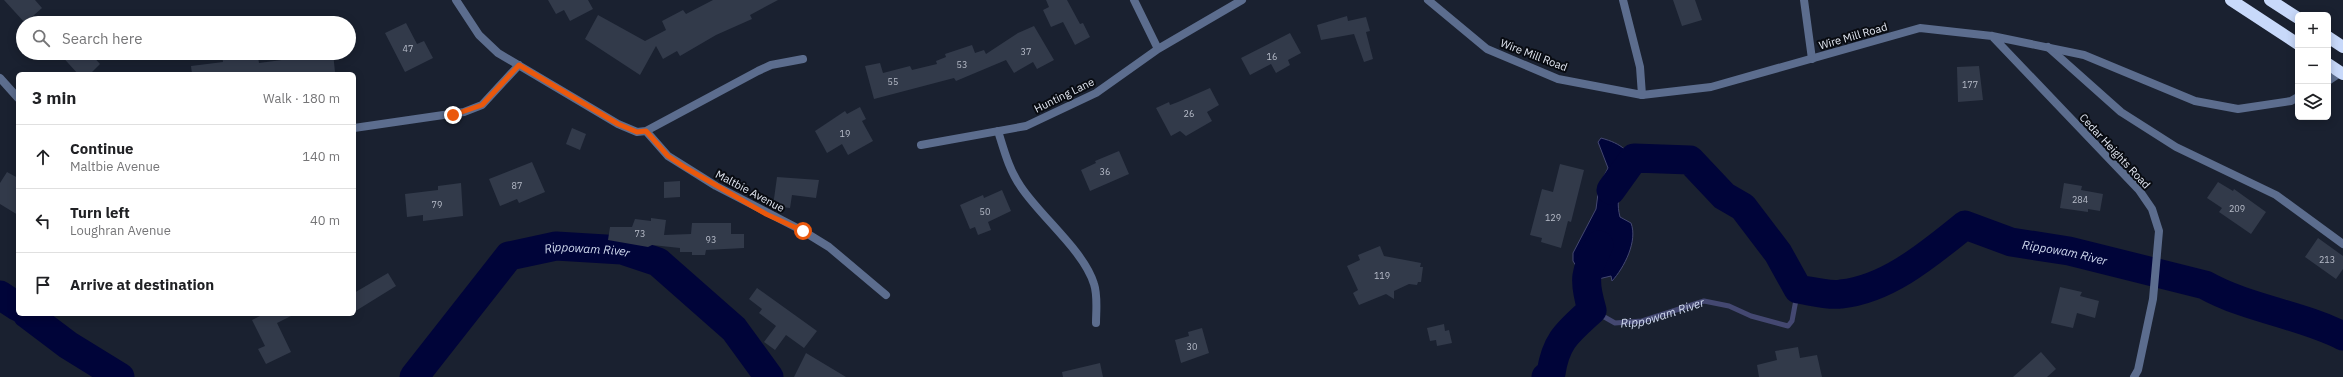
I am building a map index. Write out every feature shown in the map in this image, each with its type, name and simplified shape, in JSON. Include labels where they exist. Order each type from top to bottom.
[{"type":"highway","points":[[2231,0],[2295,42]]},
{"type":"highway","points":[[2270,0],[2295,16]]},
{"type":"highway","points":[[2331,39],[2343,47]]},
{"type":"highway","points":[[2331,66],[2343,73]]},
{"type":"street","points":[[456,0],[479,34],[498,53],[618,124],[637,132],[646,131],[771,65],[803,59]]},
{"type":"street","points":[[1134,0],[1158,49]]},
{"type":"street","name":"Hunting Lane","points":[[921,145],[1026,126],[1096,94],[1158,49],[1242,0]]},
{"type":"street","name":"Wire Mill Road","points":[[1428,0],[1487,49],[1558,79],[1642,95],[1711,87],[1920,28],[1992,36],[2047,46],[2084,55],[2194,101],[2238,109],[2290,101],[2295,98]]},
{"type":"street","points":[[1623,0],[1640,67],[1642,95]]},
{"type":"street","points":[[1804,0],[1812,59]]},
{"type":"street","name":"Cedar Heights Road","points":[[1992,36],[2139,190],[2152,209],[2159,231],[2154,300],[2138,370],[2134,377]]},
{"type":"street","points":[[2047,46],[2121,112],[2176,148],[2276,195],[2343,244]]},
{"type":"street","points":[[356,128],[464,112],[482,105],[519,65]]},
{"type":"street","points":[[2331,79],[2343,73]]},
{"type":"street","points":[[0,78],[16,96]]},
{"type":"street","name":"Maltbie Avenue","points":[[646,131],[668,156],[716,186],[803,231],[829,248],[886,295]]},
{"type":"street","points":[[998,131],[1007,161],[1020,186],[1043,217],[1077,254],[1089,272],[1094,285],[1096,323]]},
{"type":"shaded area","points":[[1601,138],[1609,140],[1624,149],[1641,169],[1625,184],[1618,201],[1620,217],[1631,223],[1633,230],[1633,238],[1629,254],[1617,276],[1612,281],[1611,276],[1586,282],[1573,261],[1573,253],[1596,209],[1599,186],[1608,168],[1598,142]]},
{"type":"building","points":[[4,0],[35,0],[42,8],[33,16],[19,16]]},
{"type":"building","points":[[548,0],[588,0],[593,9],[570,21],[564,10],[556,14]]},
{"type":"building","points":[[713,0],[778,0],[750,15],[752,19],[716,35],[680,56],[677,51],[663,59],[656,46],[640,75],[585,39],[598,15],[645,41],[666,30],[662,21],[683,10],[686,14]]},
{"type":"building","points":[[1046,0],[1067,0],[1080,24],[1083,23],[1090,37],[1075,45],[1063,22],[1051,27],[1043,10],[1049,7]]},
{"type":"building","points":[[1673,0],[1695,0],[1702,20],[1682,26]]},
{"type":"building","points":[[1347,16],[1348,21],[1366,17],[1370,31],[1366,32],[1373,59],[1364,62],[1354,34],[1321,40],[1317,25]]},
{"type":"building","points":[[406,23],[417,44],[424,41],[433,58],[405,72],[385,33]]},
{"type":"building","points":[[1034,26],[1054,60],[1037,69],[1033,62],[1014,73],[1006,60],[956,81],[954,78],[874,99],[865,66],[880,63],[883,73],[910,66],[912,70],[937,64],[936,61],[946,57],[945,54],[972,45],[975,53],[984,50],[986,54],[1018,33]]},
{"type":"building","points":[[1290,33],[1301,53],[1288,60],[1290,65],[1276,73],[1271,64],[1250,75],[1241,58]]},
{"type":"building","points":[[65,60],[96,60],[100,64],[92,72],[76,72]]},
{"type":"building","points":[[223,60],[258,60],[259,63],[282,60],[334,60],[335,72],[192,72],[191,66],[223,62]]},
{"type":"building","points":[[1979,66],[1983,100],[1958,102],[1957,67]]},
{"type":"building","points":[[1210,88],[1219,105],[1207,112],[1212,121],[1186,136],[1180,131],[1171,136],[1156,108],[1169,102],[1170,105]]},
{"type":"building","points":[[860,107],[866,119],[862,121],[873,141],[848,155],[842,144],[827,153],[815,131],[845,111],[847,114]]},
{"type":"building","points":[[572,128],[586,134],[580,150],[566,144]]},
{"type":"building","points":[[1119,151],[1129,174],[1090,191],[1081,170],[1096,163],[1095,161]]},
{"type":"building","points":[[532,162],[545,192],[519,203],[517,199],[500,206],[489,179]]},
{"type":"building","points":[[1560,164],[1584,170],[1571,222],[1568,221],[1561,248],[1541,242],[1542,238],[1530,235],[1542,189],[1553,192]]},
{"type":"building","points":[[7,172],[16,177],[16,214],[0,204],[0,183]]},
{"type":"building","points":[[777,177],[819,180],[816,198],[792,195],[790,208],[773,206]]},
{"type":"building","points":[[680,181],[680,197],[664,198],[664,182]]},
{"type":"building","points":[[2218,182],[2233,191],[2234,189],[2266,212],[2251,234],[2219,212],[2222,208],[2207,198]]},
{"type":"building","points":[[461,183],[463,216],[423,221],[423,215],[407,217],[405,194],[438,190],[438,186]]},
{"type":"building","points":[[2064,183],[2082,186],[2081,190],[2103,194],[2100,211],[2088,209],[2088,212],[2060,208]]},
{"type":"building","points":[[1002,190],[1011,211],[988,222],[991,230],[978,235],[975,227],[970,229],[960,205],[983,195],[984,198]]},
{"type":"building","points":[[651,218],[666,220],[664,235],[691,234],[692,223],[731,223],[731,234],[744,234],[744,248],[706,250],[705,255],[692,255],[692,252],[680,252],[680,248],[652,245],[648,247],[608,240],[610,227],[632,227],[635,219],[651,221]]},
{"type":"building","points":[[2318,238],[2343,256],[2343,269],[2336,279],[2305,257]]},
{"type":"building","points":[[1380,246],[1384,256],[1421,263],[1420,267],[1423,267],[1421,282],[1418,282],[1417,285],[1409,284],[1394,291],[1394,299],[1386,294],[1359,305],[1353,293],[1358,290],[1347,266],[1360,260],[1358,255]]},
{"type":"building","points":[[388,273],[396,286],[356,311],[356,292]]},
{"type":"building","points":[[2060,287],[2082,292],[2080,296],[2099,301],[2095,318],[2077,313],[2073,328],[2051,323]]},
{"type":"building","points":[[757,288],[817,331],[804,348],[786,335],[775,350],[764,342],[776,326],[759,313],[762,309],[749,299]]},
{"type":"building","points":[[260,316],[291,316],[277,323],[291,352],[266,364],[258,349],[265,346],[252,320]]},
{"type":"building","points":[[1444,324],[1445,331],[1449,330],[1452,343],[1437,346],[1436,340],[1430,341],[1427,328]]},
{"type":"building","points":[[1202,328],[1209,353],[1181,363],[1175,340],[1189,336],[1188,332]]},
{"type":"building","points":[[1798,347],[1800,358],[1817,355],[1822,377],[1759,377],[1757,365],[1777,360],[1775,351]]},
{"type":"building","points":[[2041,352],[2056,369],[2047,377],[2013,377]]},
{"type":"building","points":[[806,353],[846,377],[794,377]]},
{"type":"building","points":[[1100,363],[1103,377],[1063,377],[1062,372]]},
{"type":"waterway","name":"Rippowam River","points":[[1611,190],[1634,158],[1690,160],[1724,196],[1743,207],[1778,253],[1798,289],[1825,294],[1841,294],[1858,291],[1875,285],[1891,278],[1907,268],[1965,225],[2011,242],[2069,251],[2205,285],[2239,300],[2309,322],[2343,336]]},
{"type":"waterway","name":"Rippowam River","points":[[1546,377],[1551,373],[1556,352],[1564,337],[1592,310],[1587,291],[1587,276],[1588,270],[1599,245]]},
{"type":"waterway","name":"Rippowam River","points":[[414,377],[509,256],[556,246],[622,250],[658,262],[734,329],[769,377]]},
{"type":"waterway","name":"Rippowam River","points":[[1592,310],[1615,323],[1642,321],[1704,301],[1729,306],[1751,316],[1788,326],[1792,321],[1798,289]]},
{"type":"waterway","name":"Rippowam River","points":[[0,295],[16,306]]},
{"type":"waterway","name":"Rippowam River","points":[[30,316],[68,345],[120,377]]},
{"type":"route","points":[[453,115],[482,105],[519,65],[618,124],[637,132],[646,131],[668,156],[686,168],[766,214],[803,231]]}]
